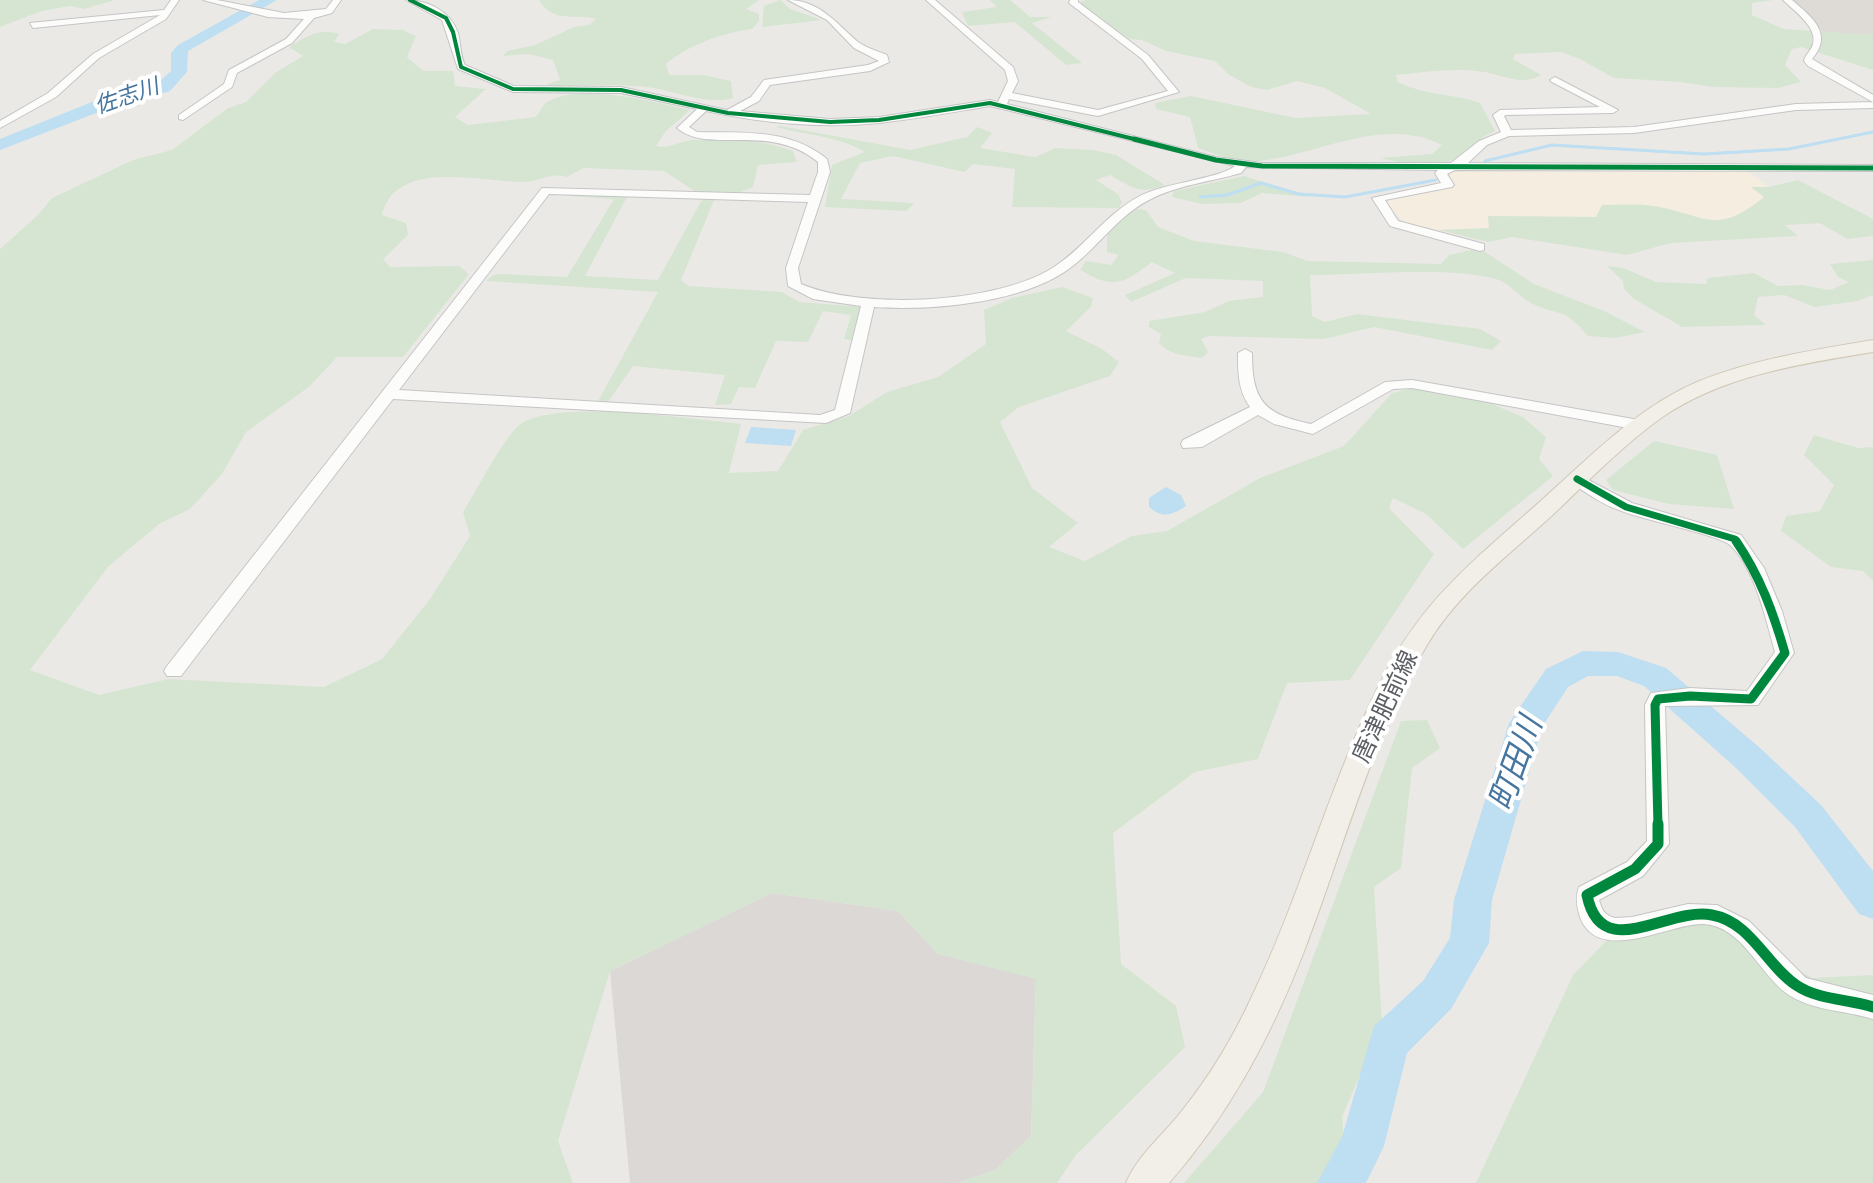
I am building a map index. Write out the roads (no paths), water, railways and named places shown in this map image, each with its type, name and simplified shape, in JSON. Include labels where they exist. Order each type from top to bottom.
[{"type":"main road","name":"唐津肥前線","points":[[1144,1183],[1187,1136],[1238,1058],[1269,996],[1384,704],[1421,634],[1461,584],[1639,425],[1680,398],[1737,374],[1770,365],[1873,346]]},
{"type":"street","points":[[0,125],[52,95],[87,63],[150,26],[167,12],[175,0]]},
{"type":"street","points":[[207,0],[258,11],[312,15],[329,11],[337,0]]},
{"type":"street","points":[[412,1],[426,0]]},
{"type":"street","points":[[728,113],[755,99],[767,82],[870,68],[884,62],[884,57],[857,46],[830,18],[792,0]]},
{"type":"street","points":[[930,0],[1010,69],[1013,81],[1003,100]]},
{"type":"street","points":[[412,1],[440,13],[450,22],[457,61],[461,67],[500,86],[527,90],[621,90],[728,113],[852,123],[1003,100],[1098,113],[1174,92],[1145,57],[1073,3],[1074,0]]},
{"type":"street","points":[[1787,0],[1797,8],[1818,37],[1818,47],[1807,59],[1811,64],[1873,99]]},
{"type":"street","points":[[33,25],[167,12]]},
{"type":"street","points":[[183,117],[229,85],[232,72],[289,41],[312,15]]},
{"type":"street","points":[[1555,80],[1613,110],[1634,130]]},
{"type":"street","points":[[1003,100],[1242,165],[1873,168]]},
{"type":"street","points":[[1480,247],[1394,223],[1378,198],[1448,185],[1441,173],[1464,161],[1483,143],[1507,133],[1634,130],[1796,107],[1873,105]]},
{"type":"street","points":[[703,109],[685,123],[684,131],[695,135],[772,138],[814,151],[823,161],[824,172],[792,268],[795,286],[806,293],[825,298],[928,303],[973,300],[1024,287],[1056,273],[1132,204],[1162,190],[1237,171],[1242,165]]},
{"type":"street","points":[[1507,133],[1498,115],[1504,112],[1613,110]]},
{"type":"street","points":[[174,671],[546,190],[816,199]]},
{"type":"street","points":[[387,394],[821,420],[842,413],[868,311],[867,301]]},
{"type":"street","points":[[1245,353],[1247,394],[1258,409],[1285,424],[1313,429],[1390,385],[1412,384],[1639,425]]},
{"type":"street","points":[[1189,444],[1258,409]]},
{"type":"street","points":[[1577,479],[1626,507],[1735,539],[1755,568],[1773,611],[1785,653],[1771,668],[1761,692],[1751,699],[1664,697],[1655,705],[1658,844],[1635,869],[1587,895],[1591,918],[1604,929],[1620,930],[1702,913],[1725,919],[1748,934],[1788,979],[1807,993],[1873,1007]]},
{"type":"water","points":[[751,427],[796,430],[791,446],[745,443]]},
{"type":"water","points":[[1166,487],[1181,495],[1186,506],[1168,514],[1149,507],[1149,498]]},
{"type":"waterway","name":"佐志川","points":[[0,145],[98,106],[164,87],[179,72],[179,53],[183,48],[270,0]]},
{"type":"waterway","points":[[1485,161],[1552,145],[1704,154],[1789,149],[1873,132]]},
{"type":"waterway","points":[[1200,197],[1227,195],[1261,183],[1299,194],[1345,197],[1436,180]]},
{"type":"waterway","name":"町田川","points":[[1340,1183],[1362,1146],[1389,1041],[1437,995],[1469,943],[1473,900],[1526,723],[1557,678],[1583,663],[1618,664],[1655,677],[1748,758],[1808,816],[1873,901]]}]
